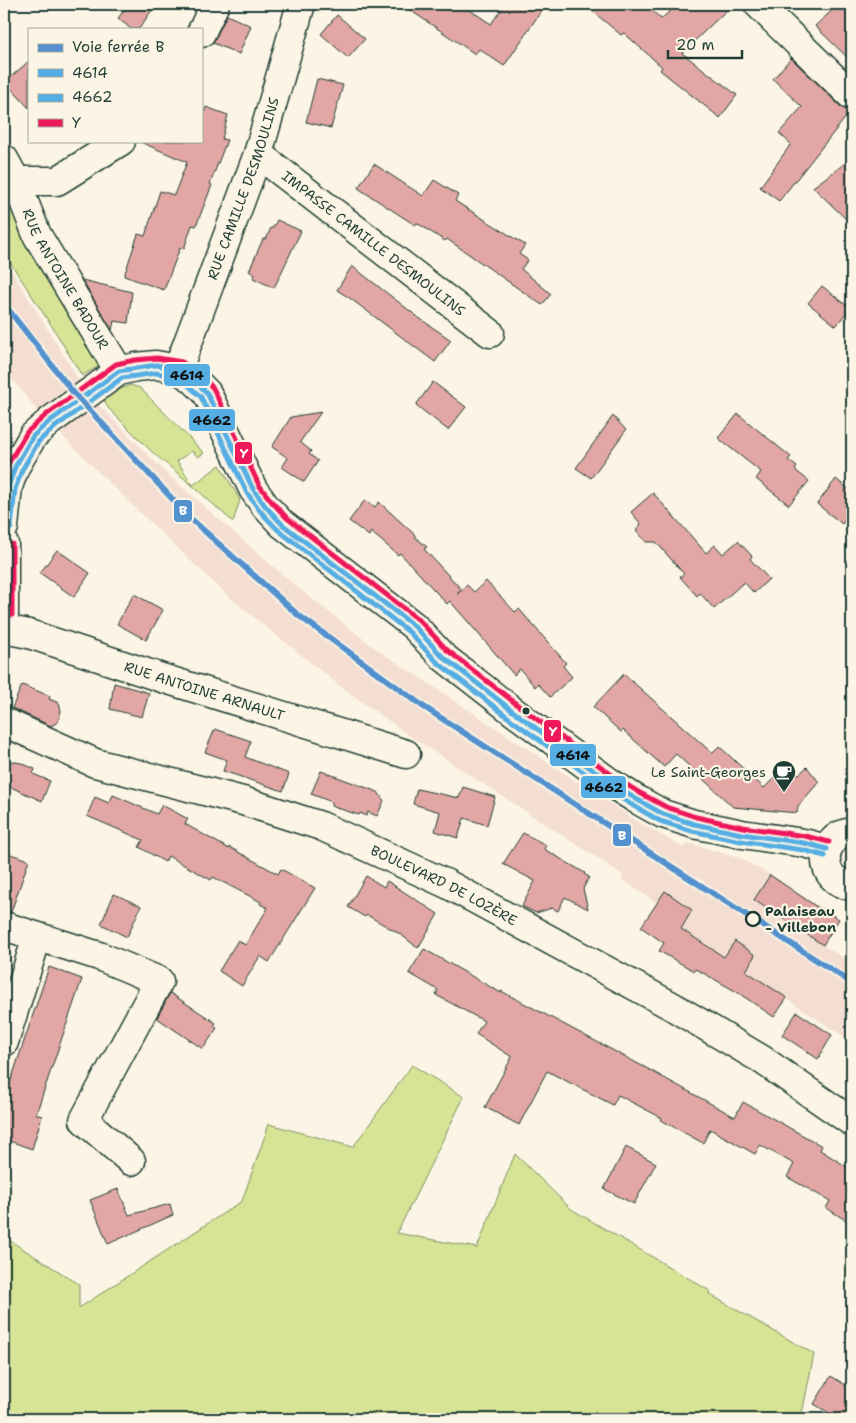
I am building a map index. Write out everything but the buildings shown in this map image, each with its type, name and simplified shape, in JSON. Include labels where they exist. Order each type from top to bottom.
[{"type":"street","points":[[202,30],[215,4]]},
{"type":"street","name":"RUE CAMILLE DESMOULINS","points":[[178,369],[258,154],[301,4]]},
{"type":"street","points":[[758,4],[852,96]]},
{"type":"street","points":[[10,170],[57,182],[119,142]]},
{"type":"street","name":"IMPASSE CAMILLE DESMOULINS","points":[[258,154],[490,333]]},
{"type":"street","name":"RUE ANTOINE BADOUR","points":[[10,170],[37,235],[119,371]]},
{"type":"street","points":[[4,527],[8,488],[15,466],[33,436],[50,421],[119,371],[156,365],[178,369],[193,379],[207,393],[253,489],[282,524],[414,626],[442,656],[514,712],[612,784],[636,800],[663,814],[694,824],[742,834],[804,843],[827,849]]},
{"type":"street","points":[[4,544],[4,615]]},
{"type":"street","name":"RUE ANTOINE ARNAULT","points":[[4,629],[29,634],[162,678],[406,754]]},
{"type":"street","name":"BOULEVARD DE LOZÈRE","points":[[4,722],[95,763],[243,801],[321,826],[438,880],[610,971],[678,1010],[761,1059],[852,1122]]},
{"type":"street","points":[[852,832],[838,836],[827,849],[826,864],[832,877],[844,885],[852,886]]},
{"type":"street","points":[[4,926],[99,956],[159,981],[84,1120],[131,1162]]},
{"type":"street","points":[[4,1042],[37,937]]},
{"type":"shaded area","points":[[4,258],[80,382],[95,401],[166,473],[298,588],[375,648],[629,816],[683,848],[688,843],[742,859],[814,904],[798,930],[852,963],[852,1042],[653,910],[657,903],[621,879],[623,875],[407,734],[340,686],[230,598],[40,414],[4,369]]},
{"type":"green space","points":[[4,176],[102,364],[82,376],[4,253]]},
{"type":"green space","points":[[130,385],[140,388],[204,453],[198,457],[192,451],[177,461],[193,485],[220,465],[240,500],[233,522],[151,451],[108,408],[103,397]]},
{"type":"green space","points":[[412,1065],[464,1097],[397,1233],[477,1248],[515,1154],[571,1209],[710,1291],[709,1294],[814,1354],[801,1419],[4,1419],[4,1237],[79,1284],[79,1308],[242,1201],[269,1124],[353,1147]]},
{"type":"rail line","name":"B","points":[[4,304],[72,391],[190,518],[298,615],[424,707],[852,983]]},
{"type":"transit line","name":"Y","points":[[4,476],[8,464],[27,432],[46,415],[116,364],[157,358],[182,362],[198,373],[213,388],[259,485],[287,518],[419,620],[447,650],[616,778],[666,807],[696,817],[829,842]]},
{"type":"transit line","name":"4614","points":[[4,527],[8,487],[15,467],[33,436],[50,421],[119,371],[156,365],[178,369],[193,379],[207,393],[253,489],[282,524],[414,626],[442,656],[514,712],[612,784],[663,814],[694,824],[742,834],[804,843],[827,849]]},
{"type":"transit line","name":"4662","points":[[11,528],[15,489],[22,470],[39,441],[122,378],[156,373],[175,376],[201,397],[247,493],[277,529],[409,632],[437,662],[509,718],[608,790],[660,821],[692,831],[741,841],[803,850],[825,856]]},
{"type":"transit line","name":"4614","points":[[4,544],[4,615]]},
{"type":"transit line","name":"Y","points":[[12,544],[12,615]]},
{"type":"place","name":"Le Saint-Georges","points":[[784,793]]},
{"type":"place","name":"Palaiseau - Villebon","points":[[753,919]]}]
